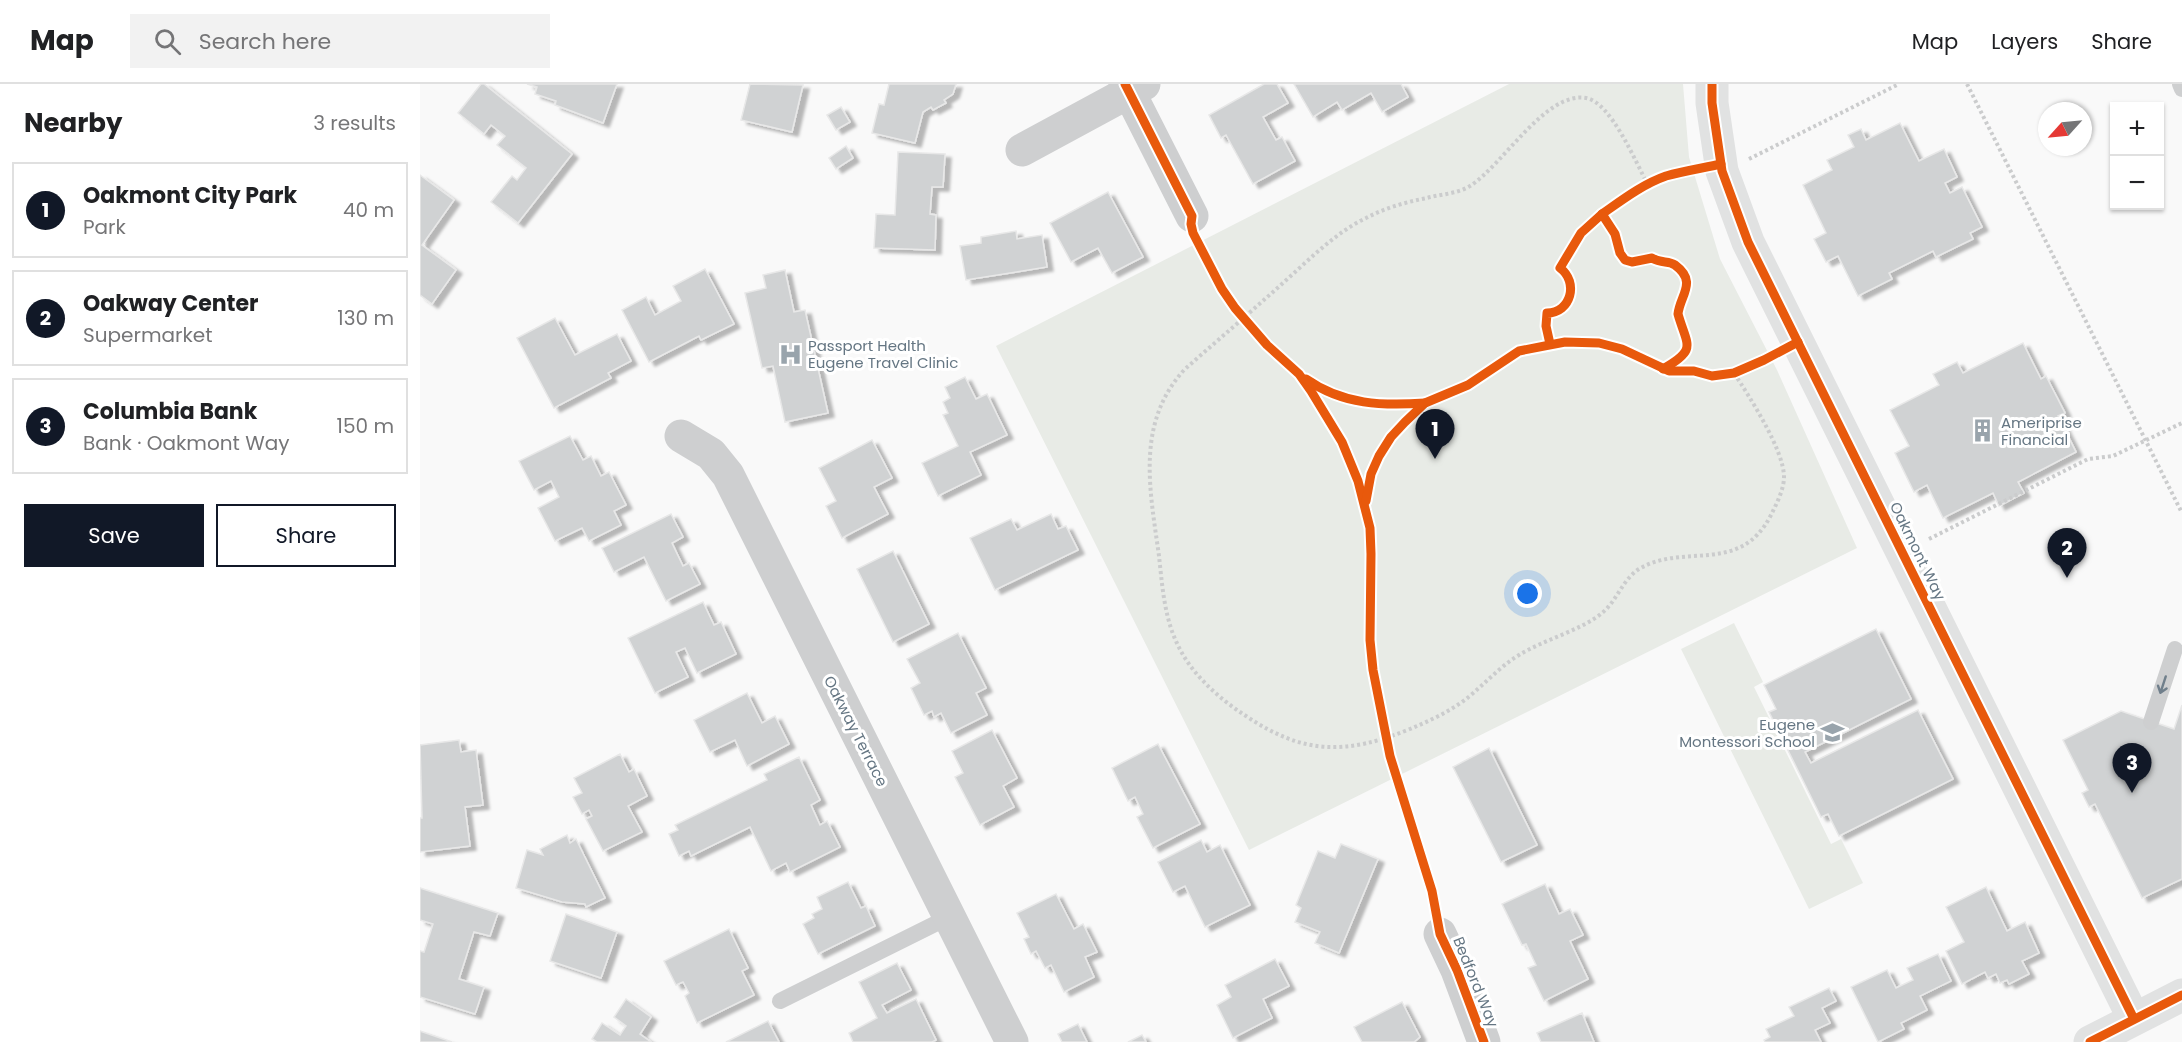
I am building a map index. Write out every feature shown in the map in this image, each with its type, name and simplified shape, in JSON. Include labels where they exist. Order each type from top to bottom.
[{"type":"street","name":"Oakmont Way","points":[[1712,84],[1721,164],[1748,242],[2134,1019]]},
{"type":"street","points":[[1022,150],[1133,87],[1192,216]]},
{"type":"street","name":"Oakway Terrace","points":[[681,436],[711,454],[728,475],[1012,1042]]},
{"type":"street","name":"Bedford Way","points":[[1440,934],[1457,970],[1484,1042]]},
{"type":"street","points":[[2090,1042],[2182,995]]},
{"type":"lane","points":[[2180,84],[2182,89]]},
{"type":"lane","points":[[2151,722],[2175,649]]},
{"type":"lane","points":[[780,1001],[949,917]]},
{"type":"path","points":[[1721,164],[1751,159],[1899,84]]},
{"type":"path","points":[[1967,84],[2182,513]]},
{"type":"path","points":[[1647,185],[1622,135],[1602,107],[1595,100],[1586,98],[1575,97],[1564,101],[1548,110],[1492,168],[1471,185],[1458,191],[1385,209],[1356,223],[1335,237],[1246,322],[1175,380],[1157,411],[1152,434],[1149,474],[1163,586],[1172,631],[1185,658],[1214,692],[1231,706],[1271,732],[1295,742],[1321,747],[1355,746],[1386,739],[1443,714],[1466,699],[1522,653],[1598,617],[1609,606],[1628,579],[1642,568],[1651,563],[1678,558],[1715,556],[1749,542],[1758,534],[1771,515],[1781,493],[1784,474],[1781,460],[1764,424],[1734,373]]},
{"type":"path","points":[[1235,308],[1246,322]]},
{"type":"path","points":[[1902,553],[2088,459],[2113,456],[2182,423]]},
{"type":"shaded area","points":[[1509,84],[1683,84],[1689,157],[1720,259],[1777,370],[1857,548],[1249,850],[996,346]]},
{"type":"shaded area","points":[[1734,623],[1763,682],[1754,687],[1831,844],[1841,839],[1863,883],[1809,909],[1681,649]]},
{"type":"building","points":[[481,84],[484,84],[572,154],[518,223],[491,202],[512,176],[517,180],[526,168],[497,145],[505,136],[491,125],[484,134],[458,113]]},
{"type":"building","points":[[527,84],[617,84],[603,123],[555,105],[556,101],[535,94],[537,87]]},
{"type":"building","points":[[750,84],[803,85],[792,132],[741,120]]},
{"type":"building","points":[[889,84],[956,84],[953,94],[944,100],[946,103],[923,112],[915,143],[872,133],[879,104],[884,105]]},
{"type":"building","points":[[1264,84],[1277,84],[1288,103],[1263,117],[1276,140],[1282,137],[1295,161],[1253,184],[1226,135],[1221,138],[1209,115]]},
{"type":"building","points":[[1294,84],[1401,84],[1408,97],[1382,112],[1371,93],[1342,110],[1337,102],[1313,117]]},
{"type":"building","points":[[841,107],[850,122],[836,130],[827,115]]},
{"type":"building","points":[[1900,123],[1919,161],[1944,149],[1957,177],[1945,183],[1950,193],[1962,187],[1982,227],[1970,233],[1973,239],[1936,257],[1933,251],[1889,273],[1892,279],[1858,296],[1838,256],[1826,262],[1814,239],[1826,233],[1803,185],[1832,170],[1827,160],[1854,147],[1848,135],[1861,129],[1866,140]]},
{"type":"building","points":[[846,146],[853,158],[836,169],[829,158]]},
{"type":"building","points":[[898,152],[945,154],[943,187],[932,187],[930,214],[936,215],[935,250],[874,248],[876,214],[895,215]]},
{"type":"building","points":[[420,175],[454,200],[422,245],[456,270],[432,304],[420,295]]},
{"type":"building","points":[[1108,192],[1143,257],[1112,273],[1098,248],[1071,262],[1050,223]]},
{"type":"building","points":[[1016,231],[1017,239],[1042,235],[1047,267],[966,280],[960,246],[981,243],[981,237]]},
{"type":"building","points":[[705,269],[734,324],[701,340],[699,336],[649,362],[622,310],[646,297],[655,315],[681,301],[673,286]]},
{"type":"building","points":[[785,270],[794,312],[805,310],[828,413],[785,422],[773,366],[762,368],[745,293],[766,288],[763,275]]},
{"type":"building","points":[[555,318],[575,355],[617,334],[631,361],[608,373],[611,378],[554,408],[517,338]]},
{"type":"building","name":"Ameriprise Financial","points":[[2023,343],[2041,379],[2046,376],[2065,413],[2058,416],[2076,452],[2018,482],[2024,493],[1999,506],[1993,493],[1943,518],[1927,485],[1914,492],[1895,453],[1909,446],[1890,410],[1939,385],[1933,374],[1957,362],[1963,373]]},
{"type":"building","points":[[965,377],[976,399],[987,394],[1007,435],[970,452],[981,475],[938,496],[922,463],[958,446],[943,415],[948,413],[943,402],[950,398],[945,387]]},
{"type":"building","points":[[570,436],[583,460],[591,456],[601,476],[609,472],[626,505],[614,511],[621,525],[589,541],[582,528],[555,541],[538,508],[559,497],[551,481],[534,490],[519,461]]},
{"type":"building","points":[[872,440],[892,478],[874,487],[888,514],[842,538],[826,506],[836,501],[819,468]]},
{"type":"building","points":[[671,514],[683,537],[672,543],[683,566],[689,563],[700,584],[666,601],[644,557],[614,572],[602,548]]},
{"type":"building","points":[[1051,514],[1058,529],[1066,526],[1078,550],[995,590],[970,538],[1011,519],[1017,530]]},
{"type":"building","points":[[893,551],[929,624],[893,642],[857,569]]},
{"type":"building","points":[[703,602],[714,625],[721,622],[736,654],[697,673],[685,648],[676,652],[688,677],[655,693],[628,638]]},
{"type":"building","points":[[1876,629],[1911,699],[1805,752],[1811,763],[1918,710],[1953,779],[1839,836],[1828,814],[1821,817],[1769,712],[1776,709],[1764,685]]},
{"type":"building","points":[[958,633],[986,688],[976,693],[987,715],[951,733],[941,713],[934,717],[932,711],[924,715],[911,688],[920,683],[907,659]]},
{"type":"building","points":[[747,693],[762,723],[775,716],[789,744],[747,766],[735,740],[710,752],[694,720]]},
{"type":"building","points":[[2182,705],[2182,879],[2142,898],[2095,804],[2089,807],[2082,793],[2088,790],[2063,740],[2121,711],[2174,729]]},
{"type":"building","points":[[992,730],[1017,778],[1003,786],[1014,807],[980,825],[955,777],[963,773],[952,751]]},
{"type":"building","points":[[459,740],[461,752],[476,750],[483,805],[465,807],[470,846],[420,852],[420,818],[422,818],[420,745]]},
{"type":"building","points":[[1158,744],[1200,824],[1153,848],[1137,817],[1143,814],[1135,797],[1128,801],[1112,768]]},
{"type":"building","points":[[1489,748],[1537,845],[1501,862],[1453,767]]},
{"type":"building","points":[[620,754],[629,772],[634,769],[647,796],[628,806],[642,832],[603,851],[586,819],[592,816],[589,810],[582,814],[573,797],[582,793],[574,778]]},
{"type":"building","points":[[799,757],[820,800],[811,805],[820,825],[827,821],[840,847],[790,872],[786,863],[771,871],[750,827],[691,856],[689,851],[679,856],[669,834],[678,830],[675,825],[767,780],[764,774]]},
{"type":"building","points":[[567,835],[570,843],[576,839],[605,898],[586,907],[585,904],[562,902],[516,888],[527,850],[543,855],[540,849]]},
{"type":"building","points":[[1201,840],[1207,852],[1220,845],[1250,905],[1205,927],[1185,886],[1173,892],[1158,862]]},
{"type":"building","points":[[1341,844],[1378,859],[1339,953],[1315,943],[1320,932],[1295,922],[1301,908],[1296,905],[1318,851],[1335,858]]},
{"type":"building","points":[[848,882],[861,908],[866,906],[875,926],[818,954],[803,924],[814,918],[812,914],[822,909],[817,897]]},
{"type":"building","points":[[1545,884],[1559,914],[1570,909],[1583,935],[1570,941],[1588,979],[1544,1001],[1528,968],[1536,965],[1526,944],[1522,945],[1502,904]]},
{"type":"building","points":[[1986,887],[2007,931],[2025,922],[2039,953],[2022,961],[2029,974],[2009,984],[2007,980],[2000,983],[1996,974],[1988,978],[1985,972],[1962,984],[1946,951],[1964,942],[1946,907]]},
{"type":"building","points":[[420,888],[498,913],[490,936],[474,932],[459,979],[484,987],[475,1014],[420,997],[420,951],[424,952],[433,924],[420,920]]},
{"type":"building","points":[[1056,894],[1074,929],[1083,924],[1097,952],[1085,957],[1094,977],[1064,992],[1051,965],[1045,968],[1036,951],[1031,954],[1024,939],[1029,937],[1017,913]]},
{"type":"building","points":[[566,914],[617,932],[601,978],[550,961]]},
{"type":"building","points":[[729,929],[748,968],[742,971],[754,995],[697,1023],[685,996],[689,993],[683,982],[676,985],[664,961]]},
{"type":"building","points":[[1938,954],[1951,981],[1920,996],[1927,1010],[1901,1023],[1904,1029],[1878,1042],[1851,987],[1887,970],[1896,988],[1913,980],[1907,968]]},
{"type":"building","points":[[1275,959],[1289,986],[1263,999],[1272,1018],[1233,1038],[1217,1005],[1231,997],[1225,985]]},
{"type":"building","points":[[897,963],[911,990],[882,1005],[887,1013],[916,999],[936,1040],[932,1042],[853,1042],[849,1033],[877,1018],[859,982]]},
{"type":"building","points":[[1829,988],[1836,1001],[1822,1008],[1830,1023],[1815,1030],[1821,1042],[1765,1042],[1764,1040],[1770,1037],[1766,1029],[1794,1016],[1789,1007]]},
{"type":"building","points":[[626,999],[651,1017],[640,1034],[651,1042],[597,1042],[592,1039],[602,1023],[620,1035],[626,1026],[614,1017]]},
{"type":"building","points":[[1402,1002],[1420,1037],[1414,1042],[1362,1042],[1354,1027]]},
{"type":"building","points":[[1582,1013],[1594,1042],[1541,1042],[1537,1033]]},
{"type":"building","points":[[768,1021],[779,1042],[726,1042]]},
{"type":"building","points":[[1078,1024],[1087,1042],[1062,1042],[1058,1034]]},
{"type":"building","points":[[420,1031],[452,1042],[420,1042]]},
{"type":"building","points":[[1142,1035],[1146,1042],[1128,1042]]},
{"type":"cycle path","points":[[1125,84],[1192,216],[1193,233],[1222,289],[1267,345],[1299,374],[1342,442],[1358,481],[1370,528],[1370,640],[1373,670],[1390,756],[1432,891],[1440,934],[1457,970],[1484,1042]]},
{"type":"cycle path","points":[[1712,84],[1712,103],[1722,171],[1748,242],[2134,1019]]},
{"type":"cycle path","points":[[1602,214],[1657,179],[1721,164]]},
{"type":"cycle path","points":[[1550,344],[1546,326],[1547,313],[1562,308],[1570,296],[1569,281],[1560,268],[1581,233],[1602,214],[1615,234],[1620,253],[1625,260],[1632,262],[1652,258],[1670,263],[1682,271],[1685,277],[1686,289],[1678,314],[1686,340],[1686,351],[1663,369]]},
{"type":"cycle path","points":[[1366,501],[1371,474],[1379,456],[1391,437],[1405,422],[1425,403],[1468,385],[1519,351],[1565,342],[1599,343],[1622,349],[1669,371],[1694,371],[1712,376],[1734,373],[1798,342]]},
{"type":"cycle path","points":[[1306,379],[1320,388],[1349,399],[1379,404],[1425,403]]},
{"type":"cycle path","points":[[2090,1042],[2182,995]]},
{"type":"place","name":"Passport Health Eugene Travel Clinic","points":[[790,354]]},
{"type":"place","name":"Ameriprise Financial","points":[[1983,431]]},
{"type":"place","name":"Oakmont City Park","points":[[1435,459]]},
{"type":"place","name":"Oakway Center","points":[[2067,578]]},
{"type":"place","name":"Eugene Montessori School","points":[[1833,733]]},
{"type":"place","name":"Columbia Bank","points":[[2132,793]]}]
